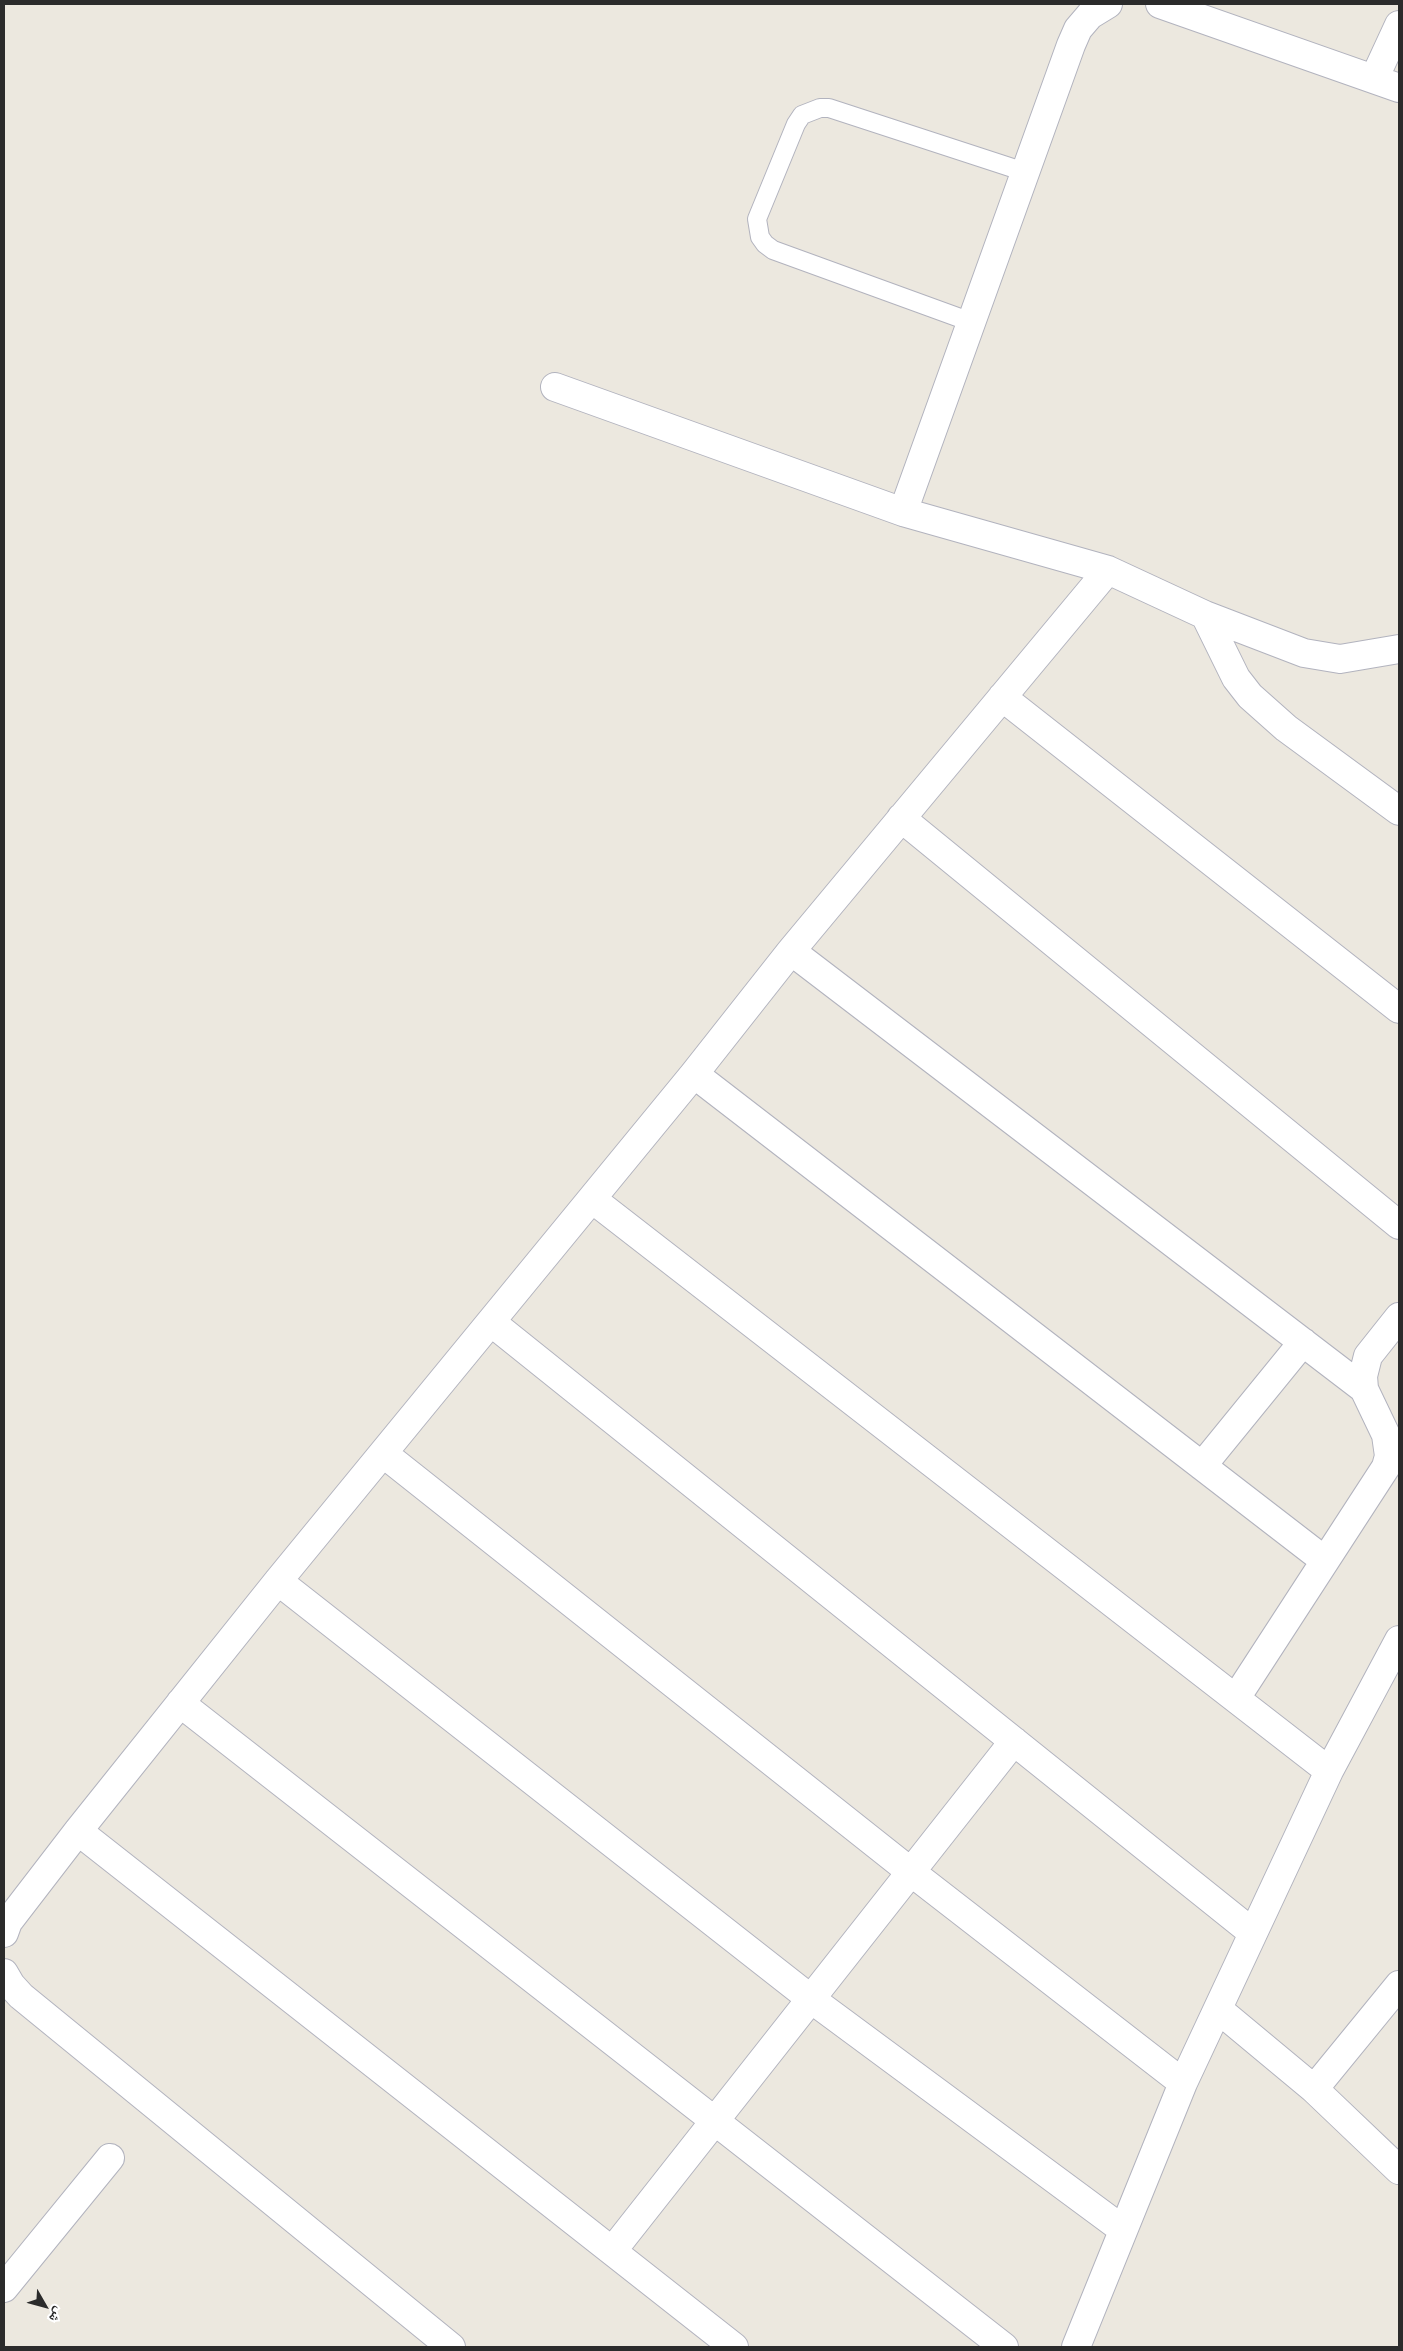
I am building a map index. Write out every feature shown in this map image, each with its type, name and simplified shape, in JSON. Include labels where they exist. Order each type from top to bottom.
[{"type":"street","points":[[903,512],[1078,29],[1090,15],[1108,4]]},
{"type":"street","points":[[1176,6],[1399,88]]},
{"type":"street","points":[[1374,79],[1399,24]]},
{"type":"street","points":[[555,387],[903,512],[1108,570],[1205,615],[1304,653],[1340,658],[1398,647]]},
{"type":"street","points":[[4,1933],[8,1922],[78,1831],[278,1581],[694,1074],[791,951],[1108,570]]},
{"type":"street","points":[[1205,615],[1236,678],[1250,696],[1286,728],[1399,811]]},
{"type":"street","points":[[1002,697],[1399,1008]]},
{"type":"street","points":[[901,818],[1399,1225]]},
{"type":"street","points":[[791,951],[1364,1389]]},
{"type":"street","points":[[694,1074],[1324,1560]]},
{"type":"street","points":[[592,1199],[1329,1771]]},
{"type":"street","points":[[1236,1698],[1324,1560],[1382,1476],[1389,1456],[1386,1435],[1364,1389],[1363,1376],[1368,1356],[1399,1317]]},
{"type":"street","points":[[492,1322],[1253,1933]]},
{"type":"street","points":[[1202,1466],[1303,1342]]},
{"type":"street","points":[[384,1454],[911,1872],[1183,2083]]},
{"type":"street","points":[[278,1581],[811,1999],[1122,2229]]},
{"type":"street","points":[[1076,2347],[1122,2229],[1183,2083],[1219,2010],[1329,1771],[1399,1640]]},
{"type":"street","points":[[180,1703],[1004,2347]]},
{"type":"street","points":[[613,2250],[1014,1742]]},
{"type":"street","points":[[78,1831],[734,2347]]},
{"type":"street","points":[[4,1973],[11,1986],[21,1996],[451,2347]]},
{"type":"street","points":[[1314,2089],[1399,1985]]},
{"type":"street","points":[[1219,2010],[1314,2089],[1399,2170]]},
{"type":"street","points":[[4,2288],[110,2158]]},
{"type":"lane","points":[[971,322],[773,250],[760,237],[758,219],[796,124],[802,116],[820,108],[830,108],[1025,172]]}]
